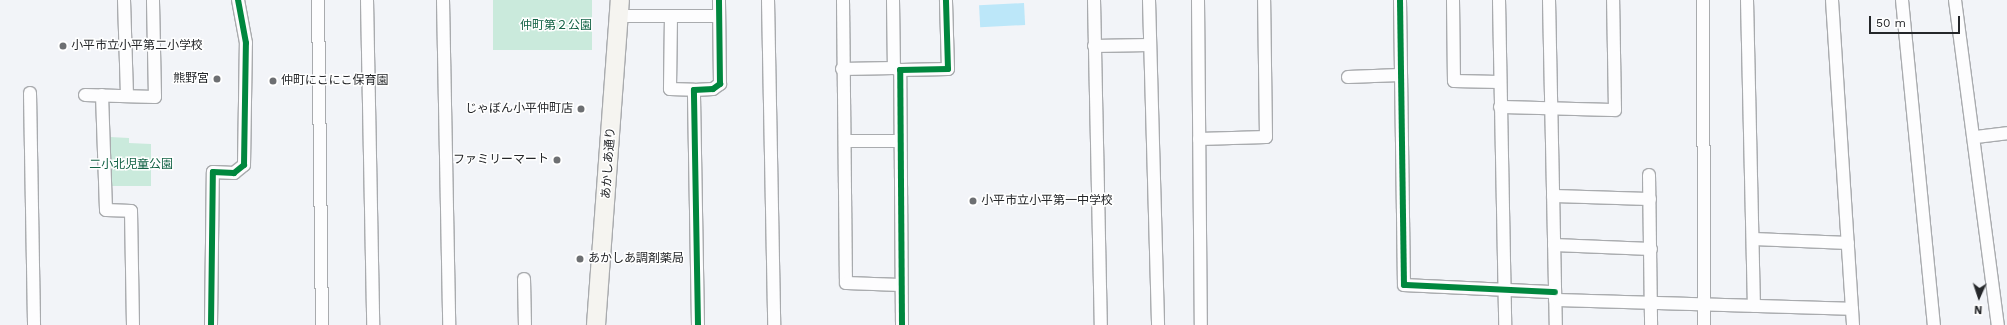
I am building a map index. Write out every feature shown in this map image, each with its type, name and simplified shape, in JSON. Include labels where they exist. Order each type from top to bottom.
[{"type":"street","points":[[124,0],[127,96]]},
{"type":"street","points":[[85,95],[155,96],[153,0]]},
{"type":"street","points":[[210,325],[213,172],[234,173],[244,165],[246,43],[238,0]]},
{"type":"street","points":[[318,0],[322,325]]},
{"type":"street","points":[[368,0],[373,325]]},
{"type":"street","points":[[443,0],[449,325]]},
{"type":"street","points":[[671,16],[670,89],[714,89],[720,84],[719,0]]},
{"type":"street","points":[[768,0],[774,325]]},
{"type":"street","points":[[844,0],[842,69],[845,141],[846,283],[901,285]]},
{"type":"street","points":[[893,0],[900,141],[902,325]]},
{"type":"street","points":[[842,69],[948,69],[946,0]]},
{"type":"street","points":[[1094,0],[1101,325]]},
{"type":"street","points":[[1149,0],[1149,45],[1158,325]]},
{"type":"street","points":[[1198,0],[1201,325]]},
{"type":"street","points":[[1200,139],[1266,137],[1264,0]]},
{"type":"street","points":[[1400,0],[1404,285],[1504,289],[1555,296],[1650,303],[1852,309]]},
{"type":"street","points":[[1453,0],[1454,81],[1499,82]]},
{"type":"street","points":[[1499,0],[1499,82],[1505,325]]},
{"type":"street","points":[[1549,0],[1550,109],[1556,325]]},
{"type":"street","points":[[1500,107],[1615,110],[1613,0]]},
{"type":"street","points":[[1703,0],[1704,325]]},
{"type":"street","points":[[1747,0],[1754,239],[1754,306]]},
{"type":"street","points":[[1832,0],[1853,325]]},
{"type":"street","points":[[1902,0],[1934,325]]},
{"type":"street","points":[[1955,0],[1976,137],[1998,325]]},
{"type":"street","points":[[619,8],[671,16],[719,16]]},
{"type":"street","name":"あかしあ通り","points":[[596,325],[619,8]]},
{"type":"street","points":[[1094,46],[1149,45]]},
{"type":"street","points":[[1348,77],[1400,75]]},
{"type":"street","points":[[694,90],[698,325]]},
{"type":"street","points":[[30,93],[34,325]]},
{"type":"street","points":[[102,95],[106,210],[132,210],[133,325]]},
{"type":"street","points":[[1976,137],[2007,133]]},
{"type":"street","points":[[845,141],[900,141]]},
{"type":"street","points":[[1649,175],[1651,325]]},
{"type":"street","points":[[1553,196],[1650,199]]},
{"type":"street","points":[[1754,239],[1848,243]]},
{"type":"street","points":[[1554,245],[1650,249]]},
{"type":"street","points":[[524,279],[525,325]]},
{"type":"green space","name":"仲町第２公園","points":[[493,0],[592,0],[592,50],[493,50]]},
{"type":"green space","name":"二小北児童公園","points":[[110,137],[129,138],[129,143],[151,144],[151,186],[111,186]]},
{"type":"water","points":[[1024,3],[1025,25],[980,27],[979,5]]},
{"type":"cycle path","points":[[211,325],[213,172],[234,173],[244,165],[246,43],[238,0]]},
{"type":"cycle path","points":[[698,325],[694,90],[713,89],[720,84],[719,0]]},
{"type":"cycle path","points":[[902,325],[900,70],[948,69],[946,0]]},
{"type":"cycle path","points":[[1400,0],[1404,285],[1555,292]]},
{"type":"place","name":"小平市立小平第二小学校","points":[[63,46]]},
{"type":"place","name":"熊野宮","points":[[217,79]]},
{"type":"place","name":"仲町にこにこ保育園","points":[[273,81]]},
{"type":"place","name":"じゃぼん小平仲町店","points":[[581,109]]},
{"type":"place","name":"ファミリーマート","points":[[557,160]]},
{"type":"place","name":"小平市立小平第一中学校","points":[[973,201]]},
{"type":"place","name":"あかしあ調剤薬局","points":[[580,259]]}]
